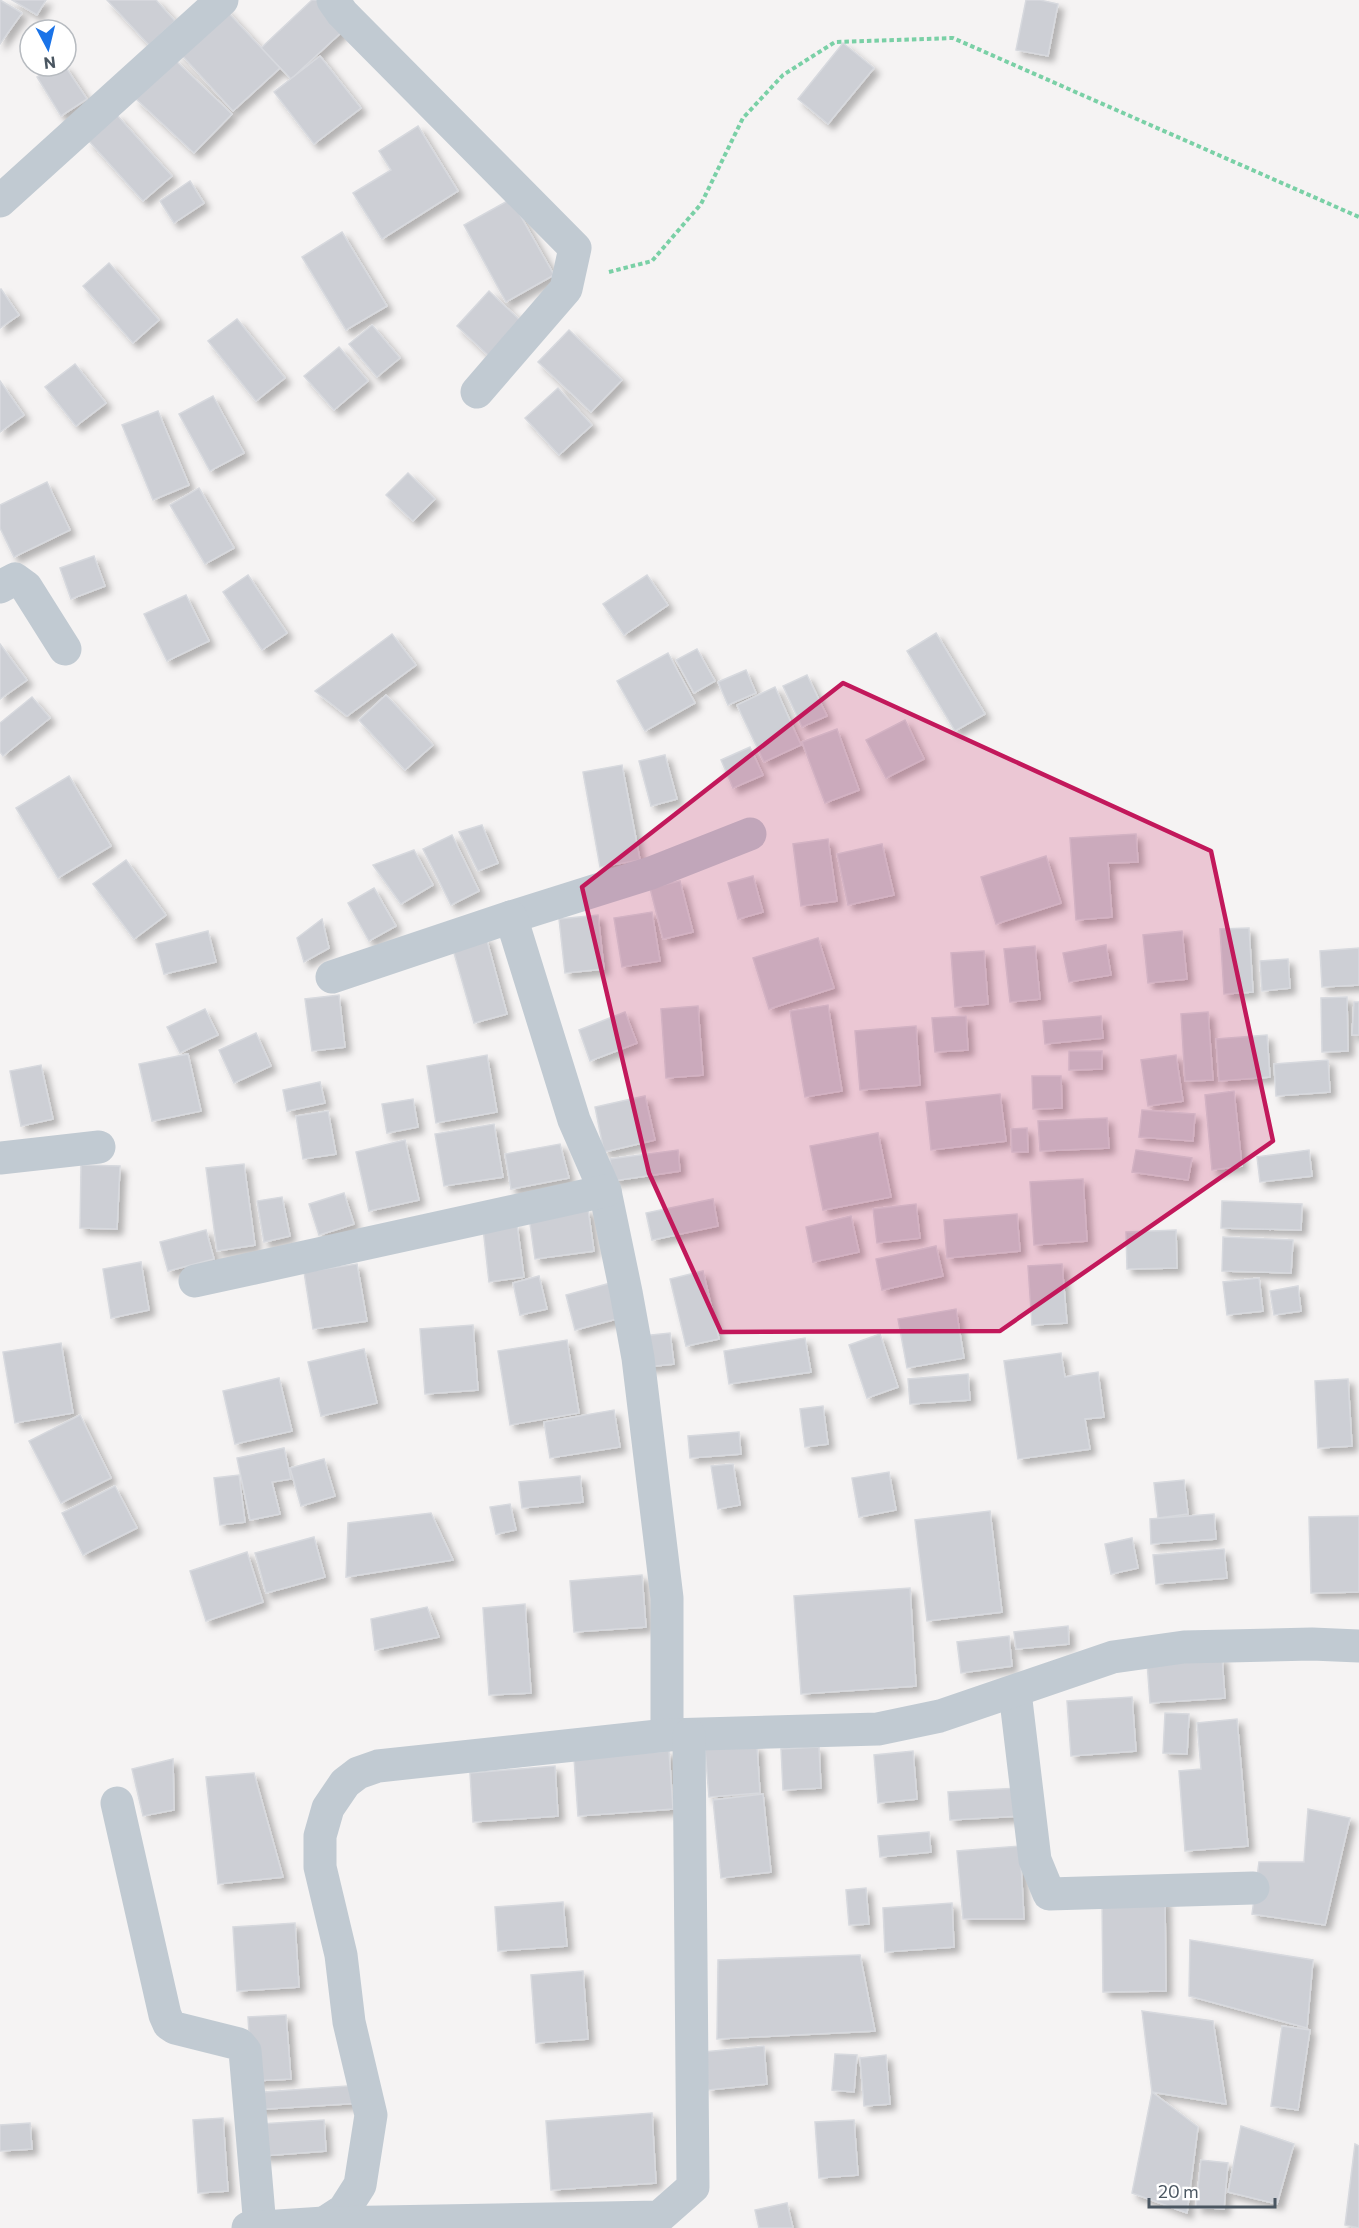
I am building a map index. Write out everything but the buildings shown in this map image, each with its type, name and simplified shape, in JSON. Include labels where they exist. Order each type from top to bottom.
[{"type":"street","points":[[0,201],[222,0]]},
{"type":"street","points":[[333,0],[342,13],[575,248],[566,289],[477,392]]},
{"type":"street","points":[[0,587],[15,579],[26,587],[64,649]]},
{"type":"street","points":[[332,977],[651,873],[750,834]]},
{"type":"street","points":[[117,1803],[165,2015],[169,2024],[176,2028],[239,2044],[245,2051],[254,2228],[324,2223],[659,2217],[693,2187],[678,1735],[668,1598],[638,1358],[605,1191],[574,1120],[511,917]]},
{"type":"street","points":[[0,1158],[99,1147]]},
{"type":"street","points":[[195,1281],[605,1191]]},
{"type":"street","points":[[324,2223],[344,2210],[360,2186],[371,2115],[349,2022],[341,1955],[320,1867],[320,1836],[328,1808],[345,1783],[358,1773],[378,1766],[678,1735],[878,1729],[940,1716],[1113,1657],[1184,1647],[1312,1644],[1359,1646]]},
{"type":"street","points":[[1015,1692],[1035,1860],[1049,1894],[1253,1888]]},
{"type":"path","points":[[575,248],[594,276],[652,261],[701,204],[743,118],[783,75],[835,42],[953,38],[1359,217]]},
{"type":"highlighted area","points":[[843,683],[1211,851],[1273,1141],[1000,1331],[721,1332],[649,1173],[582,887]]}]
